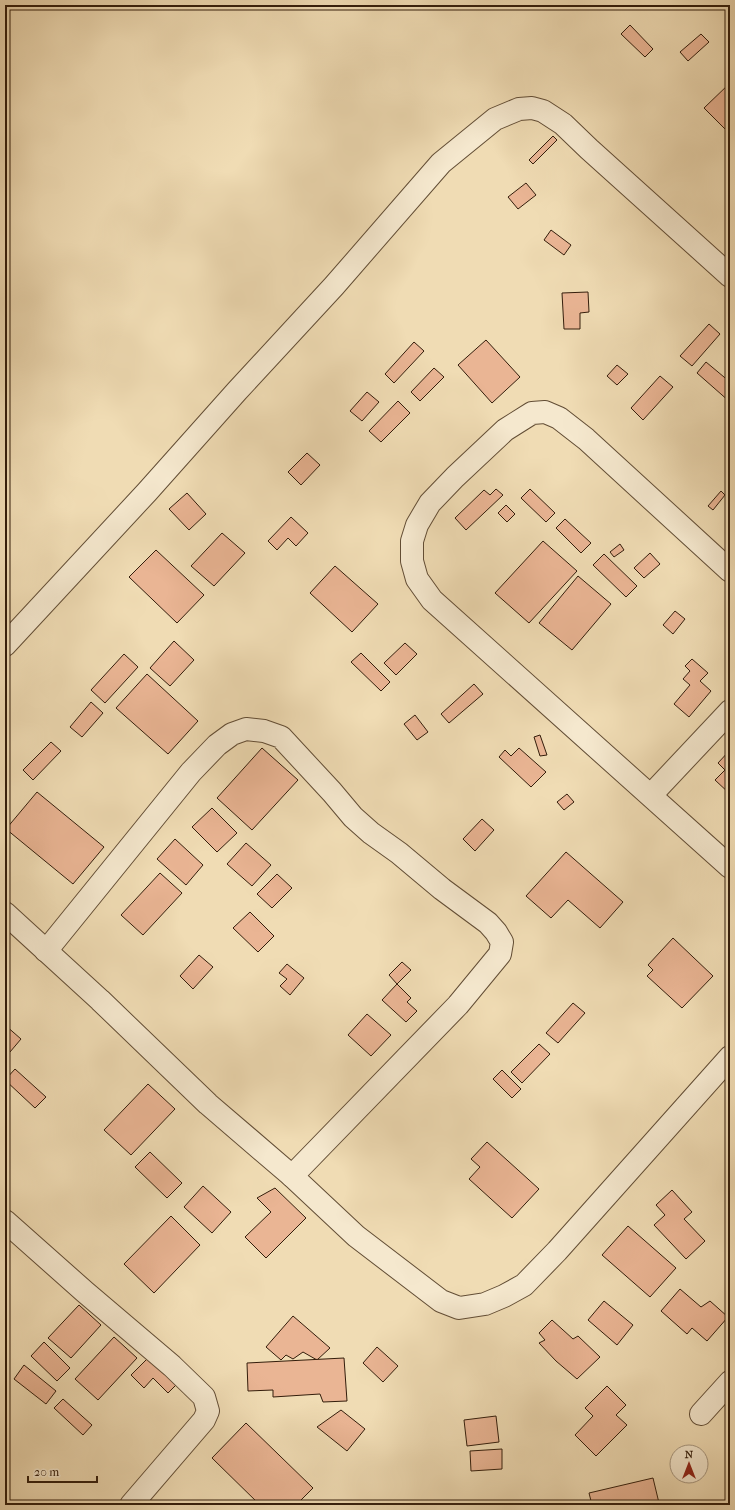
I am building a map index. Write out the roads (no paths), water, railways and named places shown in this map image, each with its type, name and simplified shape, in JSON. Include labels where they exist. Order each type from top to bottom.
[{"type":"street","points":[[5,646],[334,286],[441,163],[495,119],[519,109],[532,108],[543,111],[563,124],[589,150],[730,276]]},
{"type":"street","points":[[730,571],[586,439],[559,418],[545,412],[532,413],[505,430],[455,477],[430,503],[417,525],[412,541],[412,561],[417,579],[432,600],[730,867]]},
{"type":"street","points":[[650,795],[730,711]]},
{"type":"street","points":[[46,951],[191,772],[217,745],[232,734],[246,730],[264,731],[281,737],[353,817],[442,889],[488,923],[502,942],[500,954],[493,964],[458,1005],[292,1176]]},
{"type":"street","points":[[5,913],[100,1000],[208,1104],[292,1176],[356,1236],[440,1301],[459,1308],[485,1304],[524,1285],[557,1251],[730,1057]]},
{"type":"street","points":[[5,1221],[172,1366],[204,1398],[208,1411],[204,1420],[131,1505]]},
{"type":"street","points":[[701,1414],[730,1382]]}]
